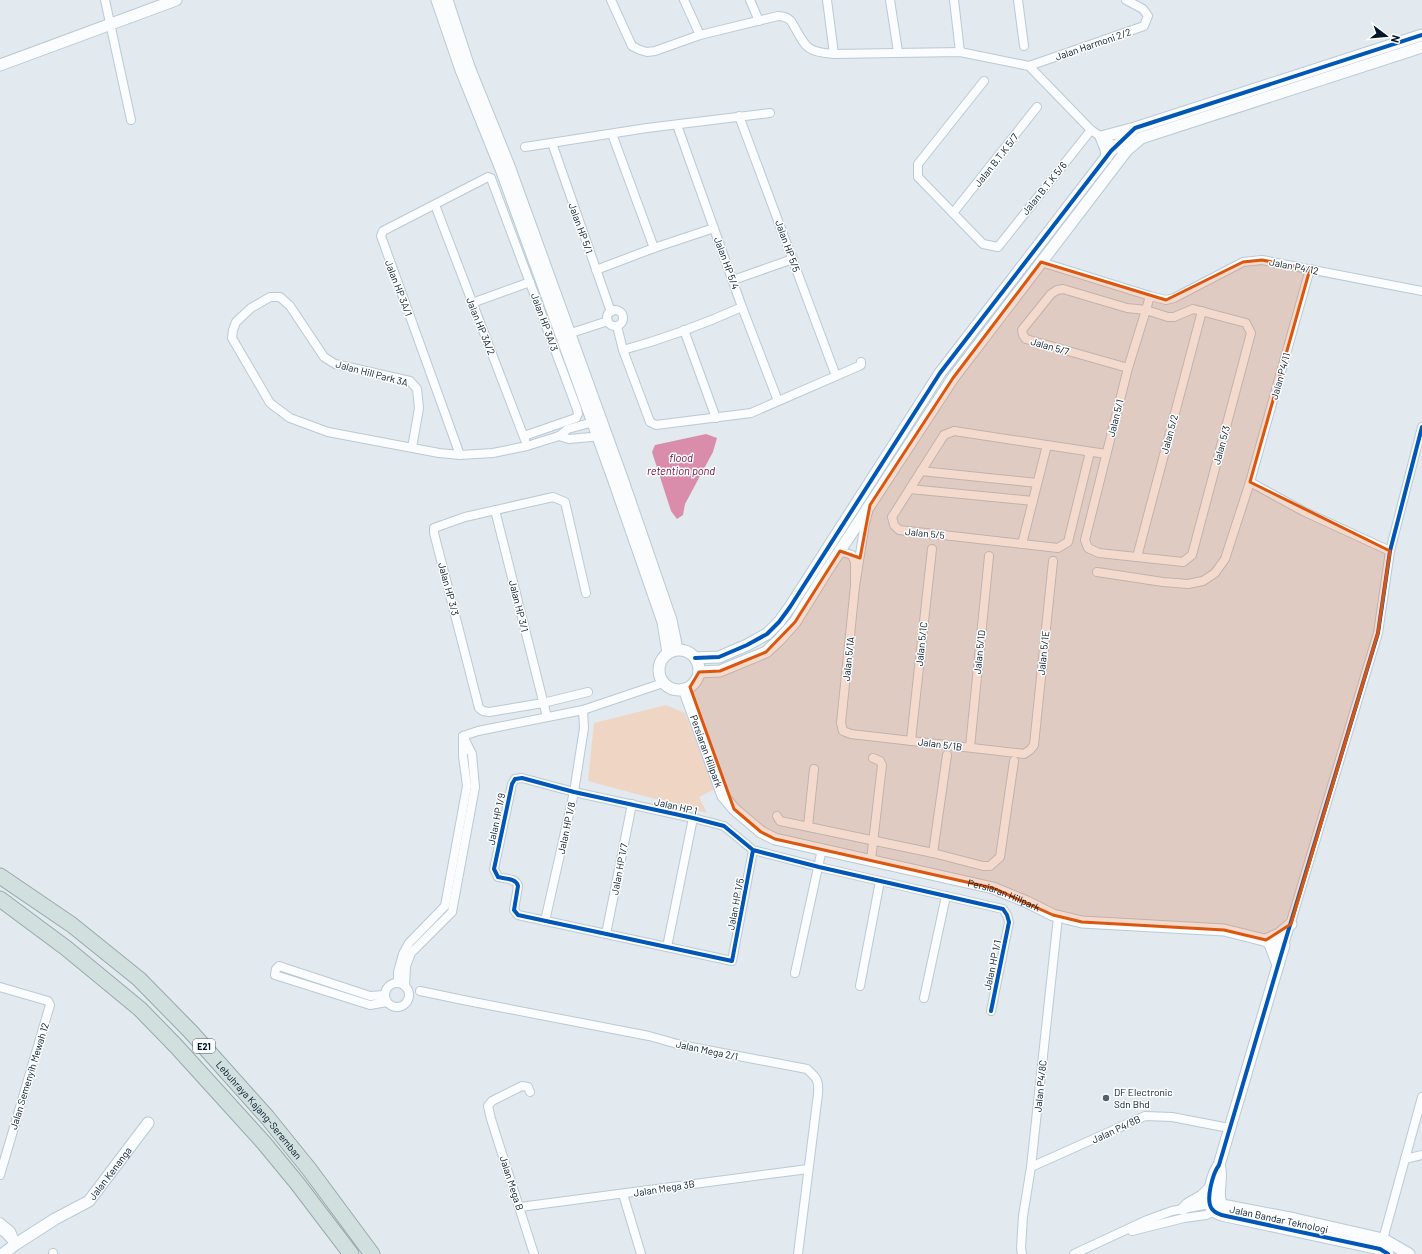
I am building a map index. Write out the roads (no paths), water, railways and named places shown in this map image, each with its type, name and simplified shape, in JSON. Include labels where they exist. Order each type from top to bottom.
[{"type":"highway","name":"Lebuhraya Kajang-Seremban","points":[[0,876],[72,926],[140,979],[191,1032],[268,1117],[309,1169],[372,1254]]},
{"type":"highway","name":"Lebuhraya Kajang-Seremban","points":[[0,899],[66,948],[140,1009],[176,1046],[264,1143],[297,1183],[351,1254]]},
{"type":"street","points":[[105,0],[131,120]]},
{"type":"street","points":[[0,65],[176,0]]},
{"type":"street","points":[[437,0],[461,70],[566,335]]},
{"type":"street","points":[[447,0],[469,67],[509,166],[566,335],[597,421],[673,651]]},
{"type":"street","points":[[612,0],[632,46],[647,52],[655,51],[700,35],[783,16],[791,21],[806,47],[819,53],[960,52],[1029,66],[1091,130],[1124,154]]},
{"type":"street","points":[[684,0],[700,35]]},
{"type":"street","points":[[750,0],[759,21]]},
{"type":"street","points":[[827,0],[834,54]]},
{"type":"street","points":[[890,0],[898,52]]},
{"type":"street","points":[[954,0],[960,52]]},
{"type":"street","points":[[1018,0],[1024,46]]},
{"type":"street","name":"Jalan Harmoni 2/2","points":[[1029,66],[1144,26],[1148,16],[1137,2],[1126,0]]},
{"type":"street","points":[[1101,137],[1114,135],[1422,35]]},
{"type":"street","points":[[699,672],[720,671],[766,652],[795,622],[953,378],[1124,154],[1141,138],[1422,47]]},
{"type":"street","points":[[953,213],[918,176],[918,164],[984,81]]},
{"type":"street","name":"Jalan B.T.K 5/7","points":[[953,213],[1037,107]]},
{"type":"street","points":[[525,147],[739,116],[770,113]]},
{"type":"street","name":"Jalan HP 5/5","points":[[739,116],[836,376]]},
{"type":"street","name":"Jalan HP 5/4","points":[[677,125],[742,307],[778,401]]},
{"type":"street","points":[[695,658],[719,657],[767,634],[779,622],[940,374],[1115,146],[1135,128]]},
{"type":"street","name":"Jalan B.T.K 5/6","points":[[953,213],[983,244],[998,247],[1091,130]]},
{"type":"street","points":[[612,134],[654,248]]},
{"type":"street","points":[[1101,137],[1106,149],[1107,157]]},
{"type":"street","name":"Jalan HP 5/1","points":[[552,143],[611,312]]},
{"type":"street","name":"Jalan HP 3A/1","points":[[460,455],[381,236],[383,231],[488,177]]},
{"type":"street","name":"Jalan HP 3A/3","points":[[488,177],[491,178],[578,414],[576,418],[524,436]]},
{"type":"street","name":"Jalan HP 3A/2","points":[[435,205],[527,446]]},
{"type":"street","points":[[596,270],[654,248],[714,228]]},
{"type":"street","points":[[733,280],[792,259]]},
{"type":"street","name":"Jalan P4/12","points":[[1041,262],[1166,300],[1174,298],[1243,262],[1262,260],[1422,291]]},
{"type":"street","name":"Jalan P4/11","points":[[1097,572],[1163,582],[1188,584],[1203,581],[1215,573],[1225,559],[1250,482],[1310,269]]},
{"type":"street","points":[[472,303],[530,282]]},
{"type":"street","name":"Jalan 5/3","points":[[1052,294],[1057,290],[1063,289],[1127,308],[1146,310],[1168,318],[1193,310],[1202,311],[1246,323],[1251,333],[1192,554],[1183,562],[1099,553],[1088,548],[1085,540]]},
{"type":"street","name":"Jalan 5/7","points":[[1052,294],[1022,330],[1026,339],[1128,368]]},
{"type":"street","name":"Jalan 5/1","points":[[1085,540],[1128,368],[1150,296]]},
{"type":"street","name":"Jalan Hill Park 3A","points":[[412,448],[419,408],[417,389],[410,381],[334,364],[324,357],[290,306],[280,297],[270,297],[251,308],[236,322],[232,338],[270,403],[290,418],[328,432],[412,448],[439,453],[460,455],[493,452],[527,446],[559,436],[568,430],[597,421]]},
{"type":"street","points":[[623,350],[653,342],[742,307]]},
{"type":"street","points":[[617,311],[622,315],[622,322],[617,326],[611,325],[608,320],[608,316],[611,312],[617,311]]},
{"type":"street","name":"Jalan 5/2","points":[[1137,557],[1202,311]]},
{"type":"street","points":[[566,335],[608,320]]},
{"type":"street","points":[[617,326],[623,350],[650,422],[656,425],[751,413],[859,366],[861,365],[861,362]]},
{"type":"street","points":[[684,330],[716,418]]},
{"type":"street","points":[[940,374],[953,378]]},
{"type":"street","points":[[1216,1206],[1211,1187],[1213,1176],[1219,1165],[1378,633],[1390,551],[1422,427]]},
{"type":"street","name":"Jalan 5/5","points":[[1090,452],[1068,542],[1058,548],[899,530],[894,525],[892,517],[921,471],[944,435],[954,431],[1106,454]]},
{"type":"street","name":"Jalan Hill Park 3A","points":[[559,436],[569,439],[602,436]]},
{"type":"street","points":[[1022,544],[1048,445]]},
{"type":"street","points":[[921,471],[1037,483]]},
{"type":"street","points":[[1250,482],[1304,511],[1390,551]]},
{"type":"street","points":[[910,489],[1033,501]]},
{"type":"street","points":[[860,497],[879,491]]},
{"type":"street","points":[[495,510],[553,497],[565,502],[586,593]]},
{"type":"street","points":[[847,540],[862,508],[860,497]]},
{"type":"street","points":[[855,586],[865,524],[870,505]]},
{"type":"street","name":"Jalan HP 3/1","points":[[495,510],[547,717]]},
{"type":"street","name":"Jalan HP 3/3","points":[[495,510],[439,525],[434,528],[434,533],[479,708],[483,711],[489,712],[543,703]]},
{"type":"street","name":"Jalan 5/1C","points":[[911,740],[932,549]]},
{"type":"street","points":[[840,551],[852,555],[855,562],[855,586]]},
{"type":"street","name":"Jalan 5/1D","points":[[970,747],[989,556]]},
{"type":"street","name":"Jalan 5/1E","points":[[1034,746],[1053,561]]},
{"type":"street","name":"Jalan 5/1A","points":[[843,731],[841,723],[855,586]]},
{"type":"street","points":[[673,651],[686,651],[698,662],[699,672],[697,678],[687,688],[673,689],[663,683],[660,677],[660,663],[663,657],[673,651]]},
{"type":"street","points":[[463,736],[478,731],[583,710],[663,683]]},
{"type":"street","name":"Persiaran Hillpark","points":[[687,688],[734,809],[761,832],[775,839],[992,888],[1027,902],[1058,917],[1082,922],[1224,930],[1284,945]]},
{"type":"street","points":[[543,703],[588,692]]},
{"type":"street","name":"Jalan HP 1/8","points":[[545,921],[574,792],[584,728],[583,710]]},
{"type":"street","name":"Jalan 5/1B","points":[[843,731],[851,734],[1024,754],[1034,746]]},
{"type":"street","points":[[402,985],[406,966],[411,953],[452,912],[475,787],[472,754],[463,736]]},
{"type":"street","points":[[386,998],[370,1005],[275,975],[275,972],[279,966],[370,996],[386,998],[393,1006],[397,1007],[404,1004],[409,994],[402,985],[398,972],[403,954],[409,943],[445,906],[467,786],[462,756],[463,736]]},
{"type":"street","points":[[932,853],[947,755]]},
{"type":"street","points":[[871,860],[882,765],[880,761],[873,758]]},
{"type":"street","points":[[777,816],[780,821],[932,853],[983,866],[990,866],[1000,857],[1014,761]]},
{"type":"street","points":[[808,826],[814,769]]},
{"type":"street","name":"Jalan HP 1","points":[[522,778],[574,792],[724,826],[753,850],[819,867],[1003,909],[1009,922]]},
{"type":"street","name":"Jalan HP 1/9","points":[[522,778],[516,779],[512,784],[494,869],[498,877],[517,882],[518,886],[514,910],[518,915],[545,921]]},
{"type":"street","name":"Jalan HP 1/7","points":[[606,934],[632,804]]},
{"type":"street","points":[[545,921],[667,947],[693,818]]},
{"type":"street","points":[[455,852],[461,852],[465,847]]},
{"type":"street","points":[[796,973],[822,849]]},
{"type":"street","name":"Jalan HP 1/5","points":[[667,947],[732,961],[753,850]]},
{"type":"street","points":[[860,986],[880,881]]},
{"type":"street","points":[[924,998],[946,896]]},
{"type":"street","name":"Jalan P4/8C","points":[[1022,1254],[1023,1216],[1030,1167],[1058,917]]},
{"type":"street","name":"Jalan HP 1/1","points":[[991,1011],[1009,922]]},
{"type":"street","points":[[1278,965],[1270,944],[1266,940],[1279,934],[1291,924]]},
{"type":"street","points":[[386,998],[387,987],[394,983],[402,985]]},
{"type":"street","name":"Jalan Semenyih Mewah 12","points":[[0,987],[48,1001],[50,1005],[0,1175]]},
{"type":"street","name":"Jalan Mega 2/1","points":[[420,991],[649,1036],[681,1045],[807,1069],[816,1076],[819,1083],[798,1254]]},
{"type":"street","name":"Jalan Mega B","points":[[530,1092],[528,1087],[522,1086],[492,1101],[488,1106],[534,1254]]},
{"type":"street","points":[[1383,1247],[1422,1097]]},
{"type":"street","name":"Jalan P4/8B","points":[[1030,1167],[1144,1116],[1172,1118],[1229,1128]]},
{"type":"street","name":"Jalan Kenanga","points":[[3,1254],[16,1244],[55,1220],[90,1201],[148,1123]]},
{"type":"street","points":[[1405,1159],[1422,1155]]},
{"type":"street","name":"Jalan Bandar Teknologi","points":[[1118,1234],[1184,1218],[1206,1216],[1216,1206],[1221,1175],[1219,1165]]},
{"type":"street","name":"Jalan Mega 3B","points":[[520,1207],[808,1169]]},
{"type":"street","points":[[1182,1209],[1202,1196],[1211,1187]]},
{"type":"street","points":[[623,1194],[641,1254]]},
{"type":"street","name":"Jalan Bandar Teknologi","points":[[1118,1234],[1172,1210],[1216,1206],[1295,1219],[1409,1254]]},
{"type":"street","points":[[0,1222],[11,1231],[16,1244]]},
{"type":"street","points":[[0,1231],[4,1232],[16,1244]]},
{"type":"street","points":[[1074,1254],[1118,1234]]},
{"type":"water","name":"flood retention pond","points":[[706,434],[717,438],[713,452],[685,504],[683,515],[677,519],[671,511],[652,452],[655,445]]},
{"type":"place","name":"DF Electronic Sdn Bhd","points":[[1106,1098]]}]
